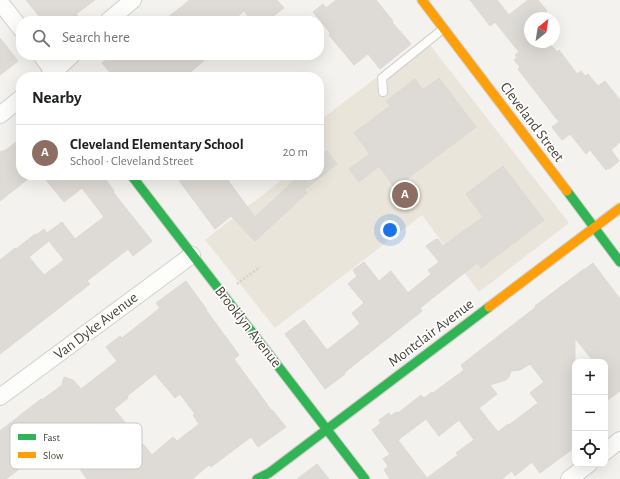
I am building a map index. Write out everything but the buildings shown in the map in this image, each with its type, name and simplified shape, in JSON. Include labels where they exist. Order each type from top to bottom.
[{"type":"street","points":[[114,16],[133,0]]},
{"type":"street","name":"Cleveland Street","points":[[422,0],[620,262]]},
{"type":"street","points":[[0,2],[16,23]]},
{"type":"street","points":[[44,60],[51,72]]},
{"type":"street","points":[[56,72],[67,60]]},
{"type":"street","points":[[0,115],[16,102]]},
{"type":"street","name":"Brooklyn Avenue","points":[[135,180],[365,479]]},
{"type":"street","name":"Montclair Avenue","points":[[257,479],[269,473],[328,429],[620,208]]},
{"type":"street","name":"Van Dyke Avenue","points":[[0,398],[192,255]]},
{"type":"street","points":[[608,450],[620,440]]},
{"type":"street","points":[[569,479],[585,467]]},
{"type":"lane","points":[[383,92],[382,78],[443,28]]},
{"type":"path","points":[[237,284],[260,267]]},
{"type":"shaded area","points":[[426,40],[569,223],[479,292],[422,215],[275,328],[205,240],[282,180],[324,180],[324,117]]},
{"type":"traffic: fast","points":[[135,180],[365,479]]},
{"type":"traffic: fast","points":[[567,191],[620,262]]},
{"type":"traffic: fast","points":[[257,479],[269,473],[489,307]]},
{"type":"traffic: slow","points":[[422,0],[567,191]]},
{"type":"traffic: slow","points":[[489,307],[620,208]]},
{"type":"place","name":"Cleveland Elementary School","points":[[405,195]]}]
